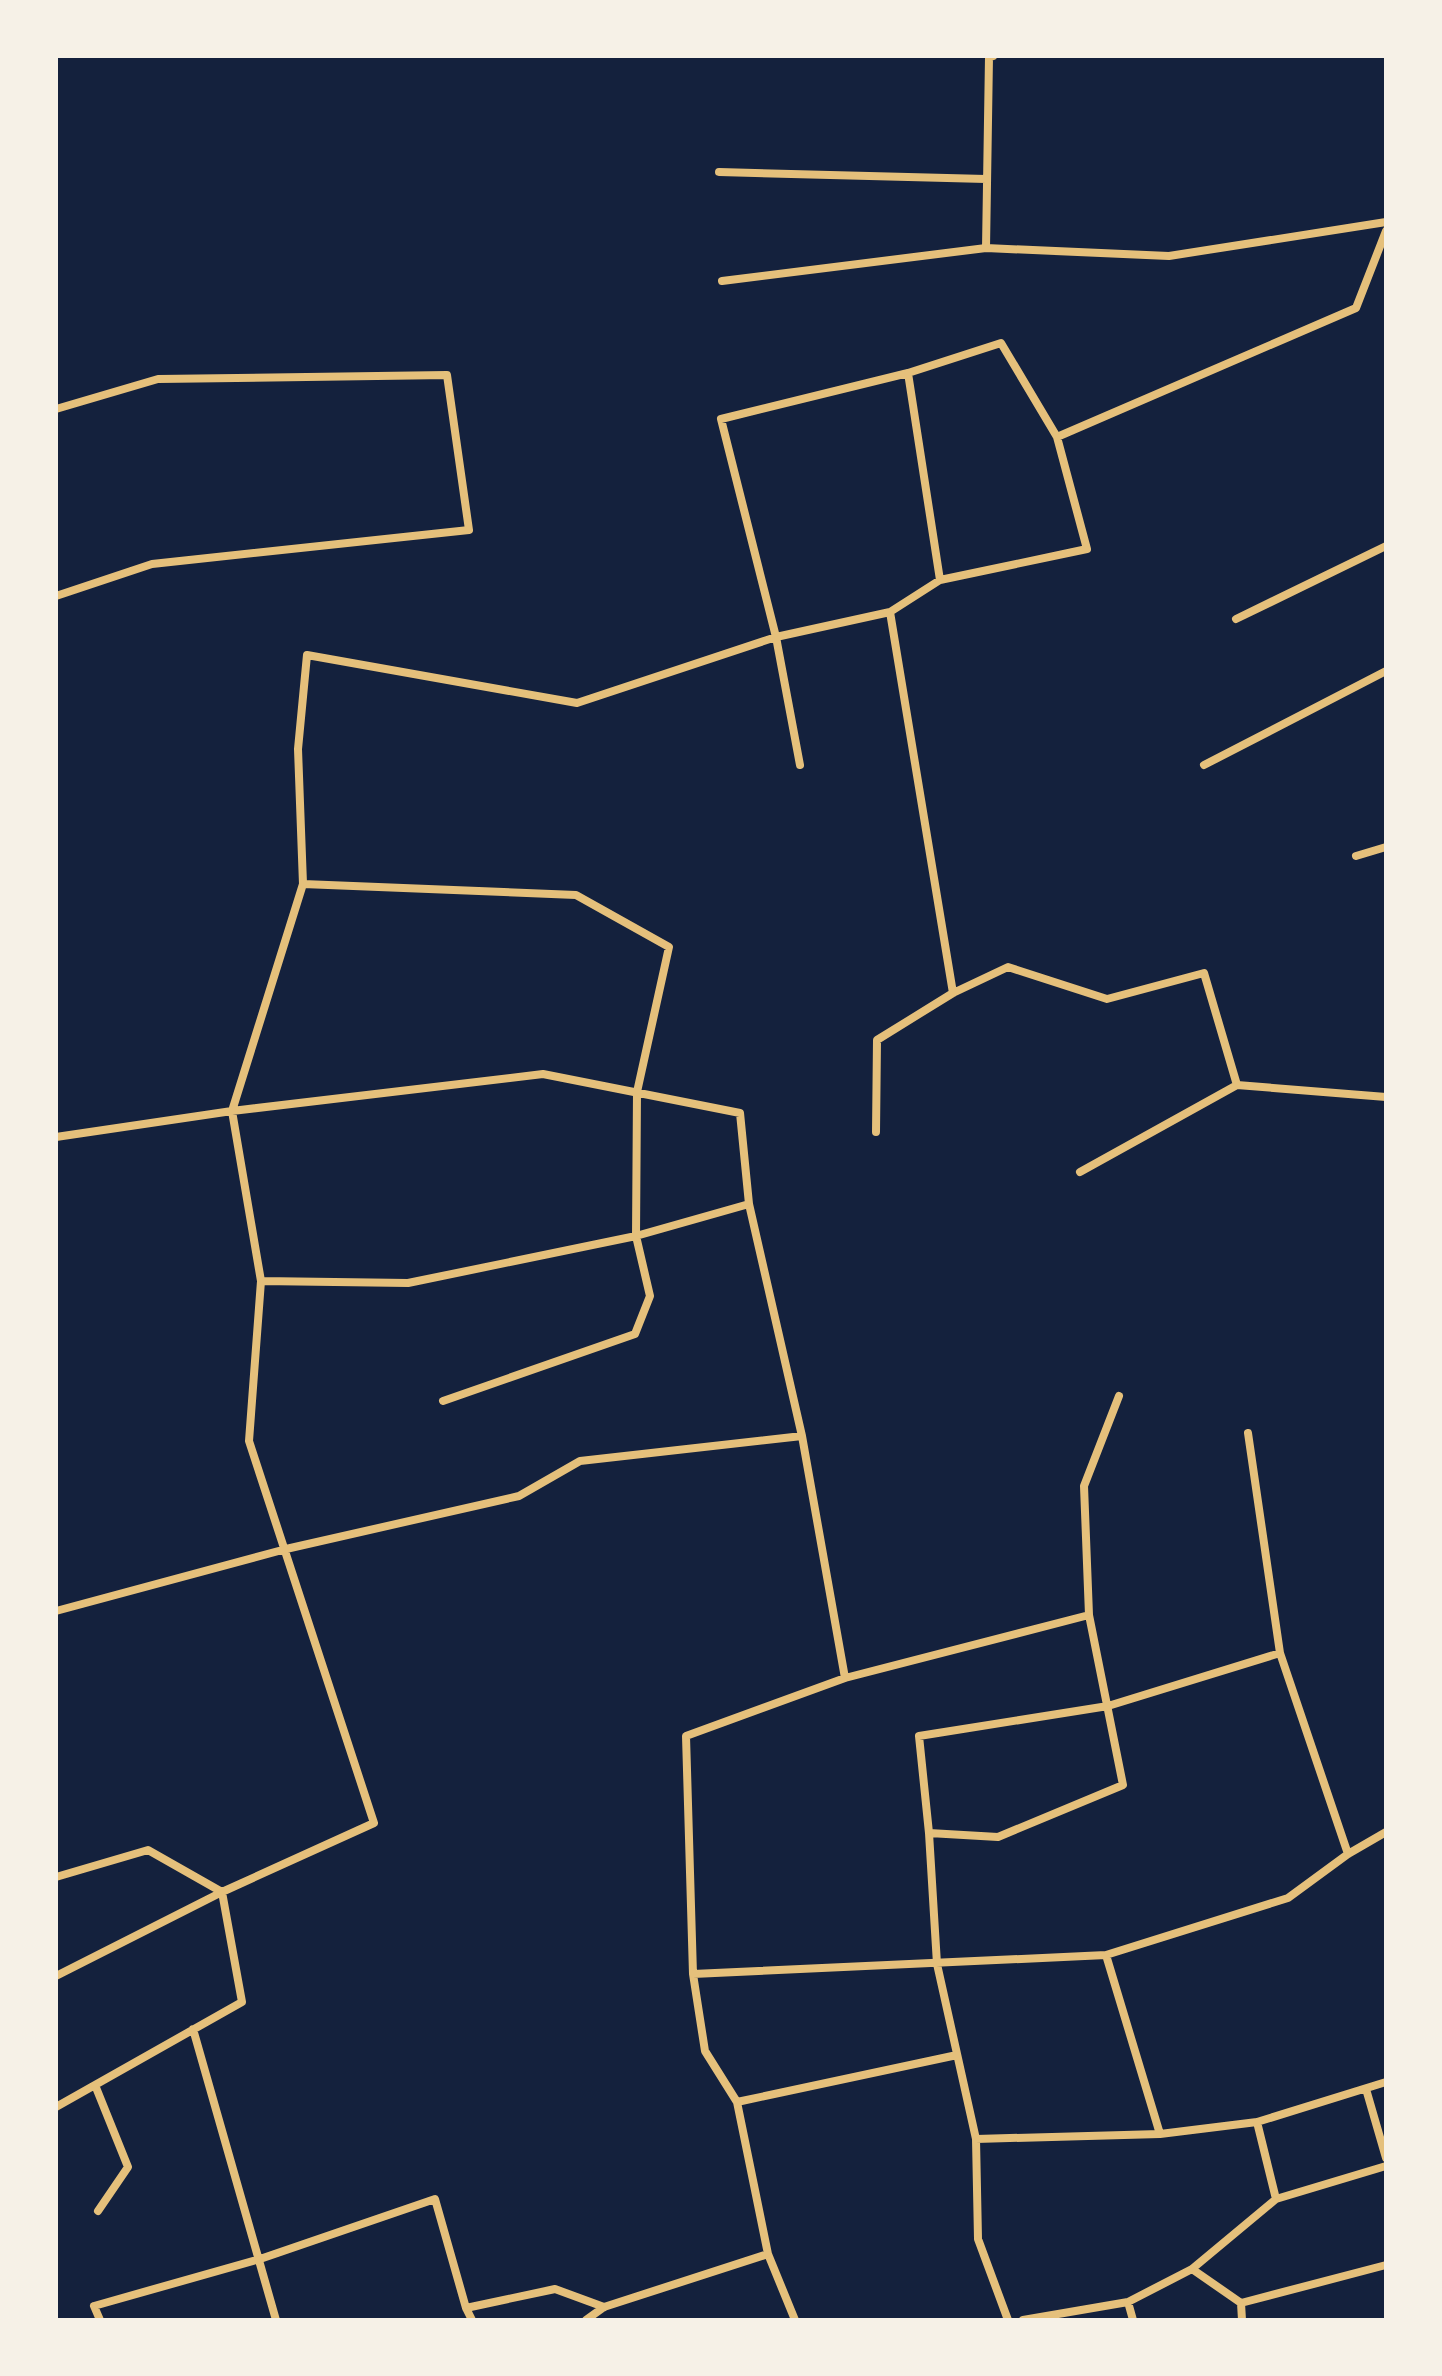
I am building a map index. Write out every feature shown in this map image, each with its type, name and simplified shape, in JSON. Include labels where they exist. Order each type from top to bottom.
[{"type":"street","points":[[986,248],[989,57],[993,56]]},
{"type":"street","points":[[719,172],[986,179]]},
{"type":"street","points":[[722,281],[986,248],[1169,256],[1386,222]]},
{"type":"street","points":[[1057,437],[1356,308],[1386,231]]},
{"type":"street","points":[[56,1976],[222,1892],[374,1823],[249,1441],[261,1281],[232,1111],[303,884],[298,749],[307,655],[577,703],[776,637],[890,612],[940,580],[1087,549],[1057,437],[1001,343],[908,373],[721,419],[776,637],[800,765]]},
{"type":"street","points":[[908,373],[940,580]]},
{"type":"street","points":[[56,409],[158,379],[447,375],[469,530],[152,564],[56,596]]},
{"type":"street","points":[[1236,619],[1386,546]]},
{"type":"street","points":[[890,612],[953,993]]},
{"type":"street","points":[[1204,765],[1386,671]]},
{"type":"street","points":[[1356,856],[1386,847]]},
{"type":"street","points":[[303,884],[576,895],[669,947],[637,1092],[636,1236],[650,1296],[635,1334],[443,1401]]},
{"type":"street","points":[[876,1132],[877,1040],[953,993],[1008,967],[1107,999],[1204,973],[1237,1085]]},
{"type":"street","points":[[56,1136],[232,1111],[543,1074],[740,1113],[749,1204],[802,1436],[845,1678]]},
{"type":"street","points":[[1080,1172],[1237,1085],[1386,1097]]},
{"type":"street","points":[[261,1281],[408,1283],[636,1236],[749,1204]]},
{"type":"street","points":[[929,1833],[998,1837],[1123,1785],[1089,1615],[1084,1486],[1119,1396]]},
{"type":"street","points":[[1248,1433],[1280,1653],[1348,1854]]},
{"type":"street","points":[[56,1611],[286,1549],[519,1496],[580,1461],[802,1436]]},
{"type":"street","points":[[795,2320],[768,2254],[737,2102],[705,2051],[693,1974],[686,1736],[845,1678],[1089,1615]]},
{"type":"street","points":[[1008,2320],[978,2239],[976,2139],[937,1964],[919,1736],[1108,1706],[1280,1653]]},
{"type":"street","points":[[693,1974],[1106,1955],[1288,1898],[1348,1854],[1386,1832]]},
{"type":"street","points":[[56,1877],[148,1850],[222,1892]]},
{"type":"street","points":[[56,2107],[242,2002],[222,1892]]},
{"type":"street","points":[[1106,1955],[1160,2134]]},
{"type":"street","points":[[193,2029],[276,2320]]},
{"type":"street","points":[[737,2102],[957,2055]]},
{"type":"street","points":[[976,2139],[1160,2134],[1257,2122],[1386,2082]]},
{"type":"street","points":[[95,2085],[128,2167],[98,2211]]},
{"type":"street","points":[[1366,2089],[1386,2158]]},
{"type":"street","points":[[1257,2122],[1276,2199]]},
{"type":"street","points":[[1023,2320],[1128,2302],[1192,2269],[1276,2199],[1386,2166]]},
{"type":"street","points":[[100,2320],[94,2306],[260,2259],[435,2199],[472,2320]]},
{"type":"street","points":[[586,2320],[604,2307],[768,2254]]},
{"type":"street","points":[[1192,2269],[1241,2303],[1386,2265]]},
{"type":"street","points":[[466,2308],[555,2289],[604,2307]]},
{"type":"street","points":[[1128,2302],[1133,2320]]},
{"type":"street","points":[[1241,2303],[1242,2320]]}]
